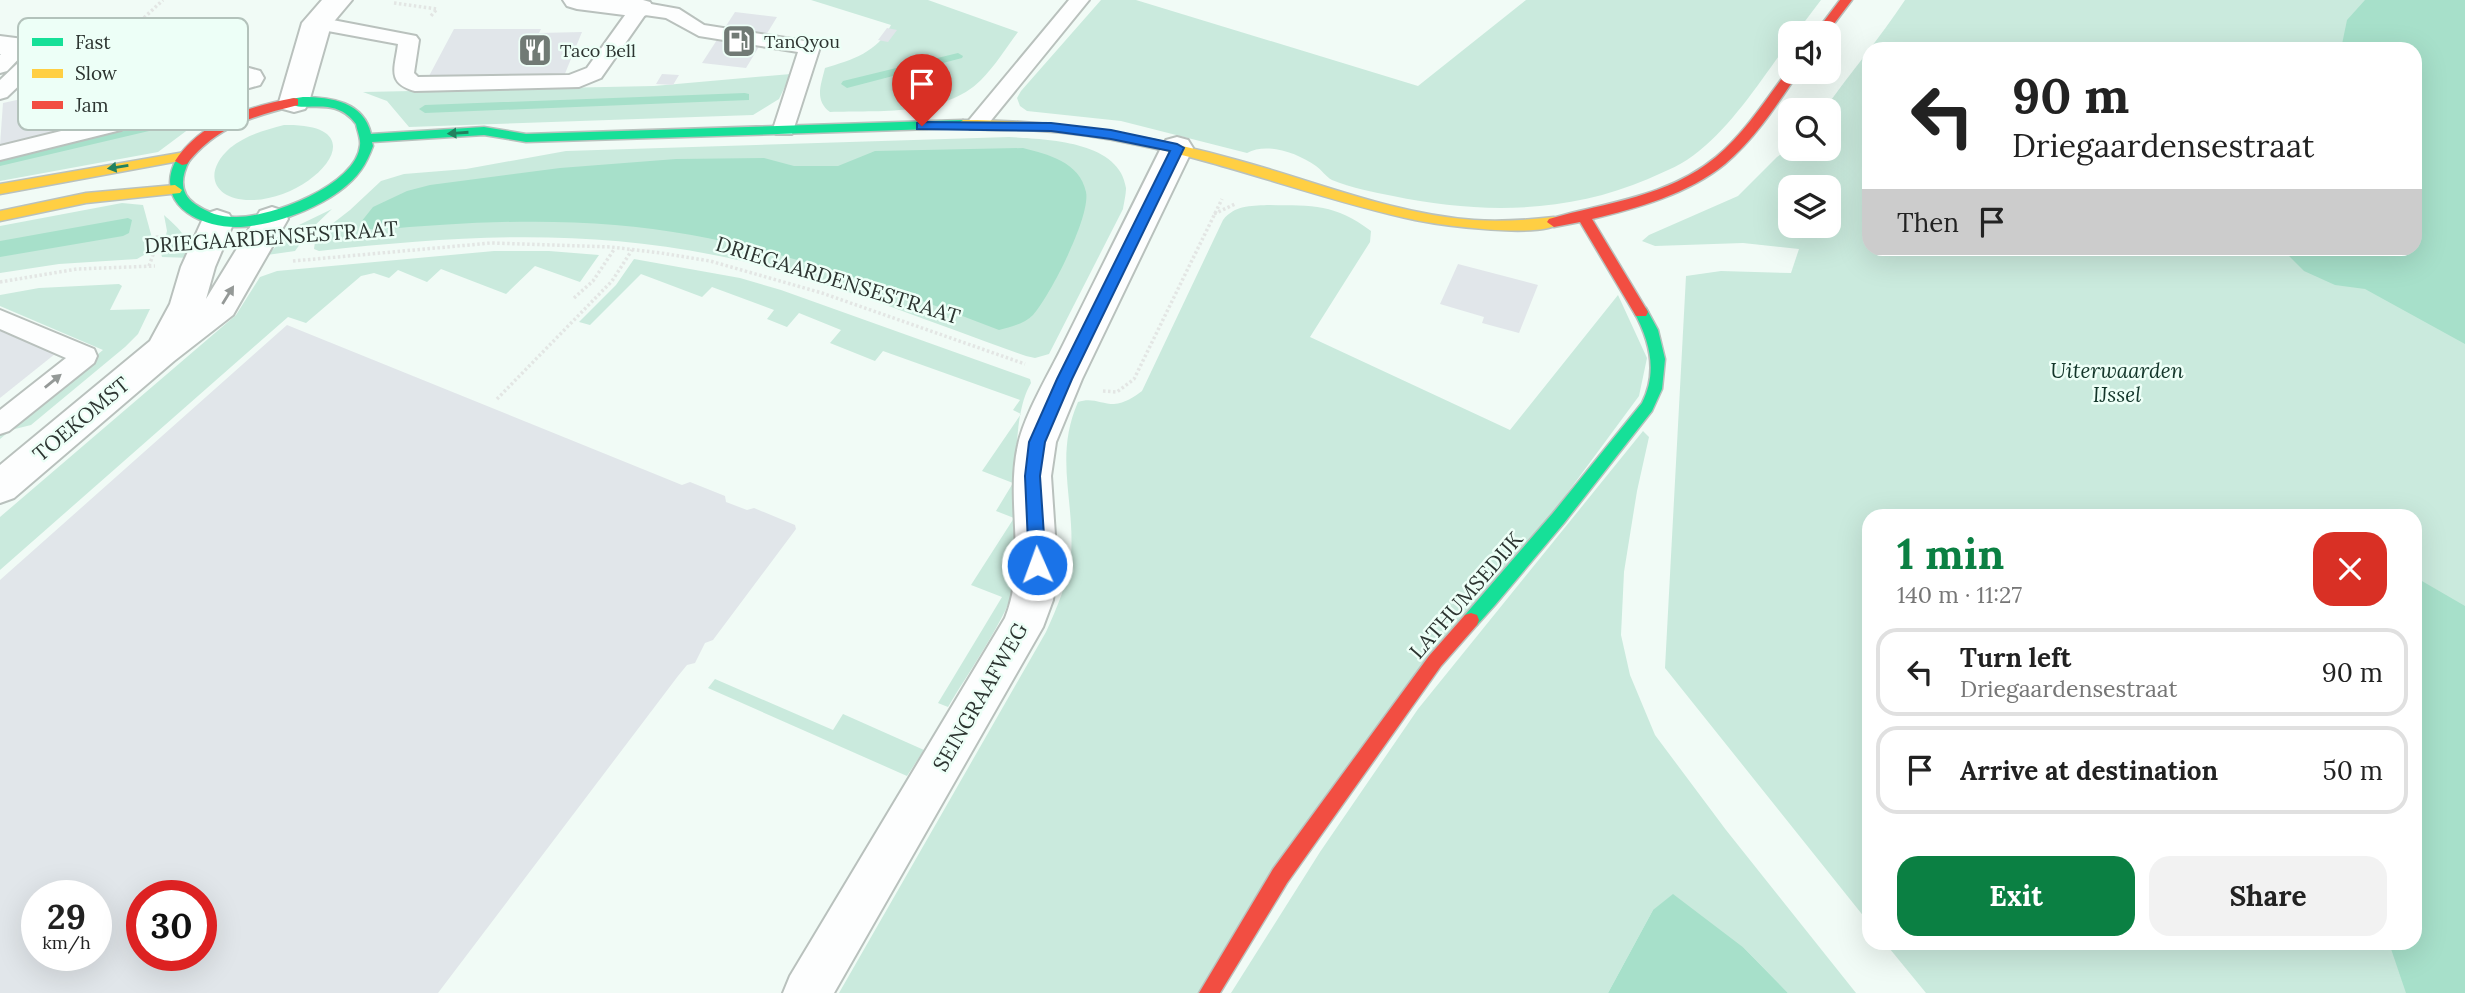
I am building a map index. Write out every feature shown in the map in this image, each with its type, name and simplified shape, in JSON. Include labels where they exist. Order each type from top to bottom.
[{"type":"street","points":[[294,102],[317,23],[338,0]]},
{"type":"street","points":[[577,0],[640,8]]},
{"type":"street","points":[[1830,21],[1846,0]]},
{"type":"street","points":[[368,138],[484,131],[526,138],[977,124],[1051,127],[1111,134],[1177,148],[1401,214],[1470,225],[1513,226],[1586,218],[1633,207],[1721,160],[1752,127],[1784,84]]},
{"type":"street","points":[[216,130],[185,156],[177,174],[175,190],[182,205],[197,215],[217,222],[243,223],[272,219],[326,196],[368,162],[368,130],[360,117],[345,107],[324,102],[294,102],[248,113]]},
{"type":"street","points":[[489,148],[526,138]]},
{"type":"street","name":"SEINGRAAFWEG","points":[[807,993],[1026,618],[1033,600],[1037,565],[1032,476],[1037,442],[1064,379],[1177,148]]},
{"type":"street","points":[[0,189],[185,156]]},
{"type":"street","points":[[0,216],[33,207],[104,195],[175,190]]},
{"type":"street","name":"LATHUMSEDIJK","points":[[1209,993],[1280,876],[1435,661],[1543,539],[1637,419],[1655,391],[1660,360],[1649,324],[1586,218]]},
{"type":"street","name":"TOEKOMST","points":[[0,487],[161,351],[221,306],[272,219]]},
{"type":"street","name":"TOEKOMST","points":[[161,351],[187,304],[198,267],[217,222]]},
{"type":"lane","points":[[977,124],[1079,0]]},
{"type":"lane","points":[[317,23],[408,40],[404,73],[406,80],[415,84],[572,82],[594,73],[640,8],[672,13],[699,30],[810,47],[784,130]]},
{"type":"lane","points":[[0,92],[16,52]]},
{"type":"lane","points":[[0,153],[93,130]]},
{"type":"lane","points":[[0,319],[85,356],[0,424]]},
{"type":"path","name":"DRIEGAARDENSESTRAAT","points":[[248,263],[491,243],[615,248],[710,261],[822,293],[1064,379],[1102,391],[1117,392],[1134,379],[1214,214]]},
{"type":"path","points":[[574,298],[593,281],[615,248]]},
{"type":"path","points":[[497,399],[612,281],[633,250]]},
{"type":"path","name":"DRIEGAARDENSESTRAAT","points":[[0,282],[44,273],[90,268],[198,267]]},
{"type":"green space","points":[[811,0],[928,0],[1018,32],[981,80],[966,92],[949,100],[910,109],[830,112],[820,97],[825,68],[863,54],[879,42],[891,25]]},
{"type":"green space","points":[[1101,0],[1136,0],[1418,86],[1526,0],[1821,0],[1805,21],[1778,21],[1778,58],[1737,113],[1699,151],[1675,167],[1617,191],[1554,205],[1490,208],[1458,206],[1354,188],[1332,180],[1308,161],[1282,150],[1264,149],[1247,153],[1121,121],[1027,111],[1020,106],[1017,98]]},
{"type":"green space","name":"Uiterwaarden IJssel","points":[[1905,0],[2465,0],[2465,993],[1926,993],[1891,950],[2422,950],[2422,509],[1862,509],[1862,914],[1665,668],[1686,276],[1721,271],[1791,273],[1799,249],[1743,243],[1655,246],[1642,241],[1649,235],[1738,196],[1778,156],[1778,161],[1841,161],[1841,98],[1833,98],[1862,59],[1862,256],[2422,256],[2422,42],[1875,42]]},
{"type":"green space","points":[[791,74],[779,99],[753,115],[409,127],[387,101],[363,92],[654,86]]},
{"type":"green space","points":[[284,125],[313,128],[329,135],[333,147],[328,161],[298,187],[277,196],[254,200],[230,197],[222,192],[214,177],[221,158],[230,148],[249,136]]},
{"type":"green space","points":[[136,130],[188,130],[158,152],[0,181],[0,160]]},
{"type":"green space","points":[[1009,137],[1059,141],[1095,151],[1110,160],[1121,172],[1126,188],[1123,209],[1049,354],[1035,358],[833,287],[754,264],[664,246],[516,237],[319,251],[314,249],[315,242],[323,231],[381,181],[404,174],[466,169],[566,151]]},
{"type":"green space","points":[[122,203],[143,205],[152,238],[149,252],[137,259],[59,264],[0,273],[0,226]]},
{"type":"green space","points":[[1267,205],[1310,206],[1334,211],[1371,231],[1370,242],[1310,337],[1510,430],[1618,295],[1647,358],[1639,396],[1198,993],[839,993],[1046,632],[1058,604],[1071,556],[1066,460],[1067,441],[1078,402],[1088,400],[1118,403],[1142,391],[1223,220],[1238,209]]},
{"type":"green space","points":[[332,209],[311,229],[295,251],[267,255],[299,225]]},
{"type":"green space","points":[[164,215],[186,239],[191,258],[162,257],[167,231]]},
{"type":"green space","points":[[494,251],[599,255],[580,282],[535,266],[506,294],[441,269],[427,282],[398,270],[389,278],[374,273],[361,276],[306,323],[288,317],[0,570],[0,517],[236,315],[260,277],[277,271]]},
{"type":"green space","points":[[634,259],[740,278],[781,290],[1030,379],[1021,414],[1013,410],[1020,400],[883,351],[875,361],[830,343],[841,330],[799,313],[787,327],[767,319],[774,310],[712,287],[702,297],[641,274],[590,325],[579,322],[616,285]]},
{"type":"green space","points":[[122,286],[110,310],[150,309],[138,334],[31,425],[11,430],[0,439],[0,434],[103,350],[0,306],[0,295],[39,288]]},
{"type":"green space","points":[[1021,414],[1017,452],[1018,536],[1015,584],[996,628],[948,707],[938,703],[1002,597],[971,585],[1014,518],[996,511],[1013,483],[982,471]]},
{"type":"green space","points":[[1643,431],[1649,437],[1624,572],[1621,635],[1630,675],[1655,735],[1726,830],[1856,993],[1788,993],[1744,948],[1653,910],[1608,993],[1231,993],[1320,852],[1418,709]]},
{"type":"green space","points":[[715,679],[833,730],[843,714],[924,750],[907,776],[708,688]]},
{"type":"shaded area","points":[[2365,0],[2465,0],[2465,344],[2365,289],[2335,285],[2304,271],[2289,256],[2422,256],[2422,42],[2342,42],[2347,20]]},
{"type":"shaded area","points":[[1023,148],[1070,166],[1083,182],[1086,203],[1068,255],[1040,305],[1025,321],[999,330],[858,279],[762,250],[714,239],[585,223],[466,223],[376,230],[365,228],[361,222],[373,207],[407,191],[430,185],[560,168],[676,159],[764,158],[794,166],[838,166],[875,151]]},
{"type":"shaded area","points":[[128,218],[132,220],[129,233],[123,236],[0,257],[0,241]]},
{"type":"shaded area","points":[[2422,581],[2465,606],[2465,993],[2406,993],[2391,950],[2422,950]]},
{"type":"shaded area","points":[[1673,894],[1744,948],[1788,993],[1608,993],[1653,910]]},
{"type":"building","points":[[735,12],[777,17],[746,68],[702,63]]},
{"type":"building","points":[[887,28],[897,30],[888,42],[878,40]]},
{"type":"building","points":[[454,29],[582,32],[564,76],[429,76]]},
{"type":"building","points":[[662,74],[679,75],[673,85],[656,84]]},
{"type":"building","points":[[18,100],[18,130],[70,130],[0,145],[3,103]]},
{"type":"building","points":[[1458,264],[1538,285],[1519,333],[1482,323],[1484,317],[1440,304]]},
{"type":"building","points":[[287,325],[682,485],[690,482],[725,496],[726,502],[747,510],[754,508],[795,525],[796,529],[713,640],[705,643],[695,663],[687,665],[678,676],[438,993],[0,993],[0,580]]},
{"type":"building","points":[[0,331],[55,354],[0,398]]},
{"type":"waterway","points":[[847,84],[958,56]]},
{"type":"waterway","points":[[425,109],[745,97]]},
{"type":"waterway","points":[[0,162],[136,130]]},
{"type":"traffic: fast","points":[[182,161],[176,178],[178,194],[185,204],[206,218],[236,222],[270,217],[304,206],[334,189],[356,168],[367,146],[362,123],[349,110],[332,103],[294,102]]},
{"type":"traffic: fast","points":[[368,138],[484,131],[526,138],[963,124]]},
{"type":"traffic: fast","points":[[1471,620],[1559,518],[1635,424],[1652,398],[1657,379],[1657,349],[1641,312]]},
{"type":"traffic: slow","points":[[963,124],[1067,129],[1135,140],[1203,155],[1353,200],[1433,219],[1474,225],[1514,226],[1554,222]]},
{"type":"traffic: slow","points":[[0,189],[185,156]]},
{"type":"traffic: slow","points":[[0,216],[86,198],[175,190]]},
{"type":"traffic: jam","points":[[1830,21],[1846,0]]},
{"type":"traffic: jam","points":[[1554,222],[1619,208],[1664,192],[1705,172],[1741,140],[1784,84]]},
{"type":"traffic: jam","points":[[248,114],[294,102]]},
{"type":"traffic: jam","points":[[182,161],[192,148],[213,130]]},
{"type":"traffic: jam","points":[[1585,218],[1641,312]]},
{"type":"traffic: jam","points":[[1209,993],[1280,876],[1435,661],[1471,620]]},
{"type":"place","name":"TanQyou","points":[[739,41]]},
{"type":"place","name":"Taco Bell","points":[[535,50]]},
{"type":"route","points":[[922,126],[977,124],[1051,127],[1111,134],[1177,148],[1064,379],[1037,442],[1032,476],[1037,565]]}]
